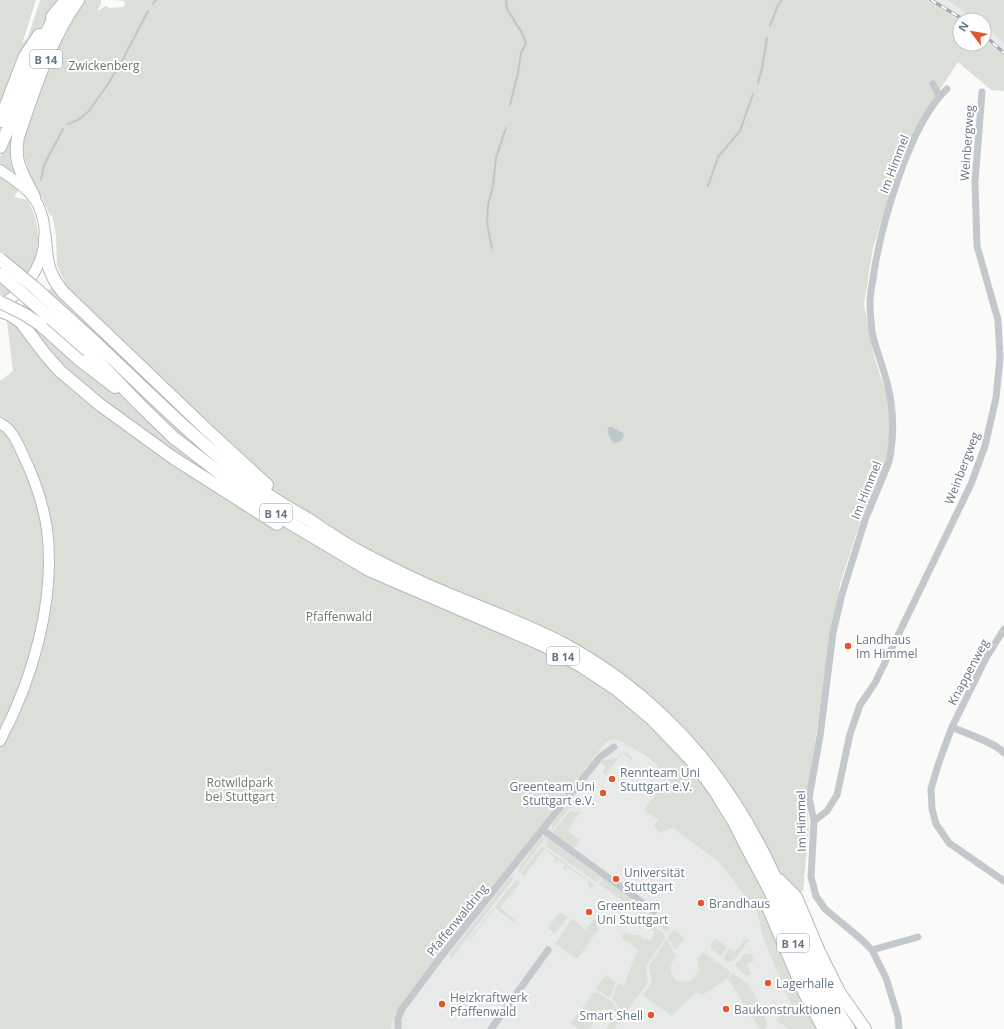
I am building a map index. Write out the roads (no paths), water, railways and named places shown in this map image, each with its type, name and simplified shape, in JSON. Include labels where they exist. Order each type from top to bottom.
[{"type":"highway","name":"B 14","points":[[0,147],[40,45],[57,12],[66,0]]},
{"type":"highway","name":"B 14","points":[[34,197],[17,159],[16,148],[18,137],[46,58],[66,17],[78,0]]},
{"type":"highway","points":[[0,121],[28,51],[57,12]]},
{"type":"highway","name":"B 14","points":[[45,237],[46,258],[51,275],[72,301],[268,487],[311,522],[358,551],[394,569],[512,620],[565,645],[594,662],[663,716],[684,737],[708,765],[745,819],[774,875],[820,981],[836,1010],[849,1029]]},
{"type":"highway","points":[[0,259],[35,288],[92,347],[138,404]]},
{"type":"highway","points":[[0,274],[92,347],[194,436],[256,487],[311,522]]},
{"type":"highway","name":"B 14","points":[[0,303],[24,314],[41,325],[95,372],[138,404],[178,441],[241,490],[369,570],[543,645],[616,689],[654,721],[695,764],[731,815],[770,891],[809,980],[821,1004],[837,1029]]},
{"type":"highway","points":[[0,311],[9,314],[20,321],[42,350],[60,370],[83,391],[121,421],[196,473],[297,536],[328,551],[335,550]]},
{"type":"highway","name":"B 14","points":[[751,854],[748,859],[788,955],[824,1029]]},
{"type":"highway","name":"B 14","points":[[774,875],[796,897],[820,954],[839,992],[865,1029]]},
{"type":"main road","points":[[0,170],[34,197]]},
{"type":"main road","name":"B 14","points":[[34,197],[42,214],[45,227],[45,237]]},
{"type":"main road","points":[[0,303],[19,292],[33,277],[41,260],[45,237]]},
{"type":"main road","points":[[0,741],[18,707],[30,671],[40,630],[47,583],[48,552],[45,518],[35,483],[23,457],[4,433],[1,424]]},
{"type":"street","points":[[933,84],[939,96]]},
{"type":"street","name":"Im Himmel","points":[[899,1029],[898,1017],[886,978],[872,950],[825,909],[816,896],[811,877],[814,821],[810,798],[820,736],[833,633],[842,594],[861,533],[891,454],[892,407],[888,387],[876,349],[870,301],[876,257],[882,232],[906,159],[921,124],[939,96],[947,89]]},
{"type":"street","name":"Weinbergweg","points":[[814,821],[827,811],[837,795],[850,734],[860,705],[876,683],[971,484],[985,446],[996,398],[1000,358],[998,320],[977,246],[975,182],[982,92]]},
{"type":"street","name":"Knappenweg","points":[[1004,629],[986,658],[952,727],[931,789],[932,809],[936,824],[949,843],[1004,881]]},
{"type":"street","points":[[952,727],[983,740],[1004,753]]},
{"type":"street","name":"Pfaffenwaldring","points":[[398,1029],[398,1018],[402,1009],[440,958],[600,757],[614,747]]},
{"type":"street","points":[[543,830],[654,911]]},
{"type":"street","points":[[872,950],[918,937]]},
{"type":"street","points":[[491,1029],[548,950]]},
{"type":"waterway","points":[[153,4],[156,0]]},
{"type":"waterway","points":[[506,0],[507,9],[522,33],[526,43],[521,53],[518,73],[510,105]]},
{"type":"waterway","points":[[770,26],[778,5],[782,0]]},
{"type":"waterway","points":[[68,124],[78,120],[89,111],[122,61],[148,11]]},
{"type":"waterway","points":[[758,83],[767,38]]},
{"type":"waterway","points":[[708,186],[718,157],[740,131],[753,94]]},
{"type":"waterway","points":[[492,248],[487,223],[488,205],[493,186],[496,158],[506,128]]},
{"type":"waterway","points":[[41,180],[44,165],[63,129]]},
{"type":"railway","points":[[931,0],[952,13]]},
{"type":"railway","points":[[992,42],[1004,53]]},
{"type":"place","name":"Landhaus Im Himmel","points":[[848,646]]},
{"type":"place","name":"Rennteam Uni Stuttgart e.V.","points":[[612,779]]},
{"type":"place","name":"Greenteam Uni Stuttgart e.V.","points":[[603,793]]},
{"type":"place","name":"Universität Stuttgart","points":[[616,879]]},
{"type":"place","name":"Brandhaus","points":[[701,903]]},
{"type":"place","name":"Greenteam Uni Stuttgart","points":[[589,912]]},
{"type":"place","name":"Lagerhalle","points":[[768,983]]},
{"type":"place","name":"Heizkraftwerk Pfaffenwald","points":[[442,1004]]},
{"type":"place","name":"Baukonstruktionen","points":[[726,1009]]},
{"type":"place","name":"Smart Shell","points":[[651,1015]]},
{"type":"park label","name":"Zwickenberg","points":[[104,65]]},
{"type":"park label","name":"Pfaffenwald","points":[[339,616]]},
{"type":"park label","name":"Rotwildpark bei Stuttgart","points":[[240,789]]}]
